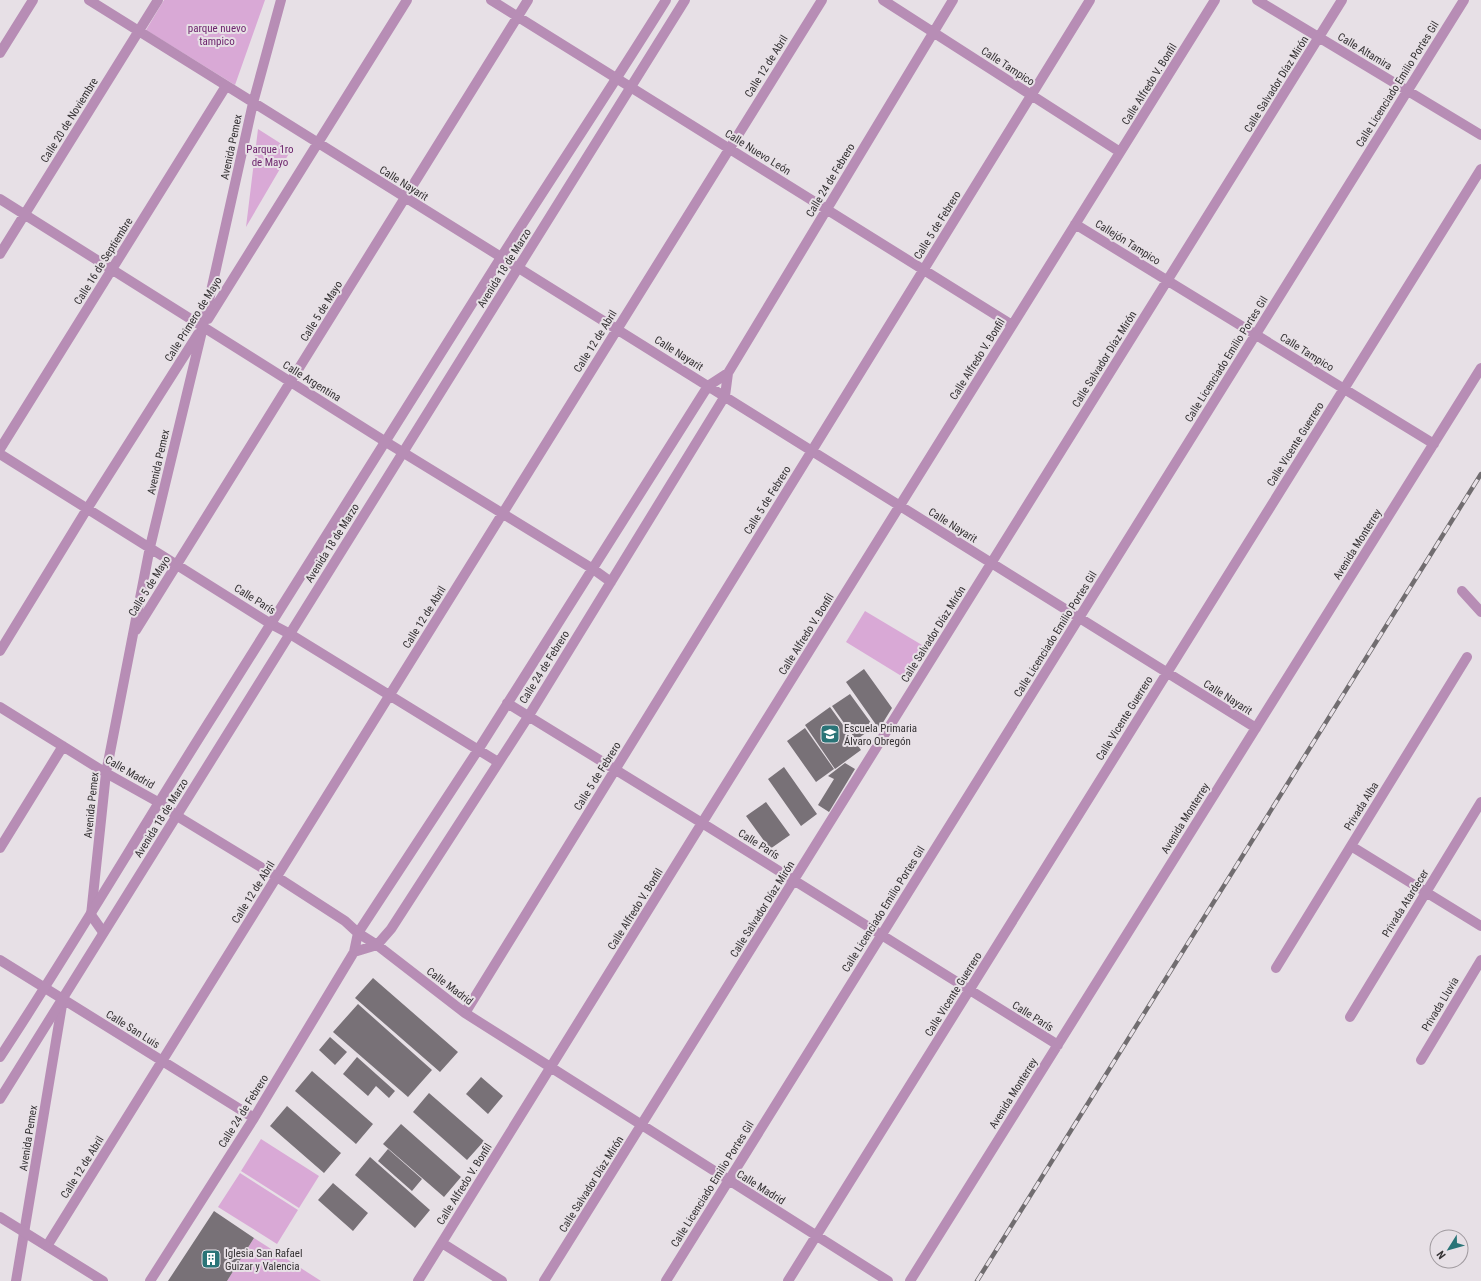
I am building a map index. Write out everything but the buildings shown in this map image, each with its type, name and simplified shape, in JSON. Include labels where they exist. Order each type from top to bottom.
[{"type":"street","points":[[0,53],[33,0]]},
{"type":"street","name":"Calle Nayarit","points":[[89,0],[1256,728]]},
{"type":"street","name":"Calle 20 de Noviembre","points":[[0,254],[158,0]]},
{"type":"street","name":"Avenida Pemex","points":[[91,915],[106,773],[150,547],[203,326],[253,103],[281,0]]},
{"type":"street","name":"Calle Primero de Mayo","points":[[0,652],[87,509],[407,0]]},
{"type":"street","name":"Calle Nuevo León","points":[[491,0],[1012,325]]},
{"type":"street","name":"Calle 5 de Mayo","points":[[133,635],[528,0]]},
{"type":"street","name":"Avenida 18 de Marzo","points":[[0,1057],[91,915],[158,802],[501,258],[617,79],[666,0]]},
{"type":"street","name":"Avenida 18 de Marzo","points":[[0,1099],[685,0]]},
{"type":"street","name":"Calle 12 de Abril","points":[[47,1246],[822,0]]},
{"type":"street","name":"Calle Tampico","points":[[883,0],[1120,152]]},
{"type":"street","name":"Calle 24 de Febrero","points":[[377,945],[391,929],[528,716],[725,396],[728,373],[954,0]]},
{"type":"street","name":"Calle 5 de Febrero","points":[[465,1013],[1090,0]]},
{"type":"street","name":"Calle Alfredo V. Bonfil","points":[[418,1281],[1215,0]]},
{"type":"street","name":"Calle Altamira","points":[[1257,0],[1481,135]]},
{"type":"street","name":"Calle Salvador Díaz Mirón","points":[[544,1281],[1342,0]]},
{"type":"street","name":"Calle Licenciado Emilio Portes Gil","points":[[666,1281],[1464,0]]},
{"type":"street","name":"Calle 16 de Septiembre","points":[[0,448],[226,86]]},
{"type":"street","name":"Calle Vicente Guerrero","points":[[788,1281],[1481,169]]},
{"type":"street","name":"Calle Argentina","points":[[0,199],[386,442],[593,569],[611,582]]},
{"type":"street","name":"Callejón Tampico","points":[[1076,224],[1168,280]]},
{"type":"street","name":"Calle Tampico","points":[[1168,280],[1434,444]]},
{"type":"street","name":"Avenida Monterrey","points":[[910,1281],[1481,368]]},
{"type":"street","name":"Calle 24 de Febrero","points":[[150,1281],[254,1118],[354,952],[358,933],[478,750],[708,386],[728,373]]},
{"type":"street","name":"Calle París","points":[[0,454],[271,624],[290,634],[498,762]]},
{"type":"street","points":[[1462,591],[1481,612]]},
{"type":"street","name":"Privada Alba","points":[[1276,968],[1467,657]]},
{"type":"street","name":"Calle París","points":[[507,703],[1058,1045]]},
{"type":"street","name":"Calle Madrid","points":[[0,707],[106,773],[158,802],[177,816],[277,877],[345,921],[358,933],[377,945],[465,1013],[888,1281]]},
{"type":"street","points":[[0,848],[64,746]]},
{"type":"street","name":"Privada Atardecer","points":[[1350,1017],[1481,802]]},
{"type":"street","points":[[1351,846],[1481,926]]},
{"type":"street","points":[[91,915],[103,932]]},
{"type":"street","points":[[354,952],[377,945]]},
{"type":"street","name":"Calle San Luis","points":[[0,960],[254,1118]]},
{"type":"street","name":"Privada Lluvia","points":[[1420,1060],[1481,960]]},
{"type":"street","name":"Avenida Pemex","points":[[16,1281],[63,999]]},
{"type":"street","points":[[0,1217],[103,1281]]},
{"type":"street","points":[[442,1243],[502,1281]]},
{"type":"green space","name":"parque nuevo tampico","points":[[164,0],[265,0],[235,85],[146,30]]},
{"type":"green space","name":"Parque 1ro de Mayo","points":[[258,129],[291,150],[246,227]]},
{"type":"green space","points":[[865,611],[922,645],[903,677],[846,642]]},
{"type":"green space","points":[[261,1139],[319,1176],[299,1208],[241,1171]]},
{"type":"green space","points":[[240,1173],[298,1210],[277,1244],[218,1207]]},
{"type":"green space","points":[[254,1238],[321,1281],[227,1281]]},
{"type":"railway","points":[[977,1281],[1481,474]]},
{"type":"place","name":"Escuela Primaria Álvaro Obregón","points":[[830,734]]},
{"type":"place","name":"Iglesia San Rafael Guizar y Valencia","points":[[211,1259]]}]
